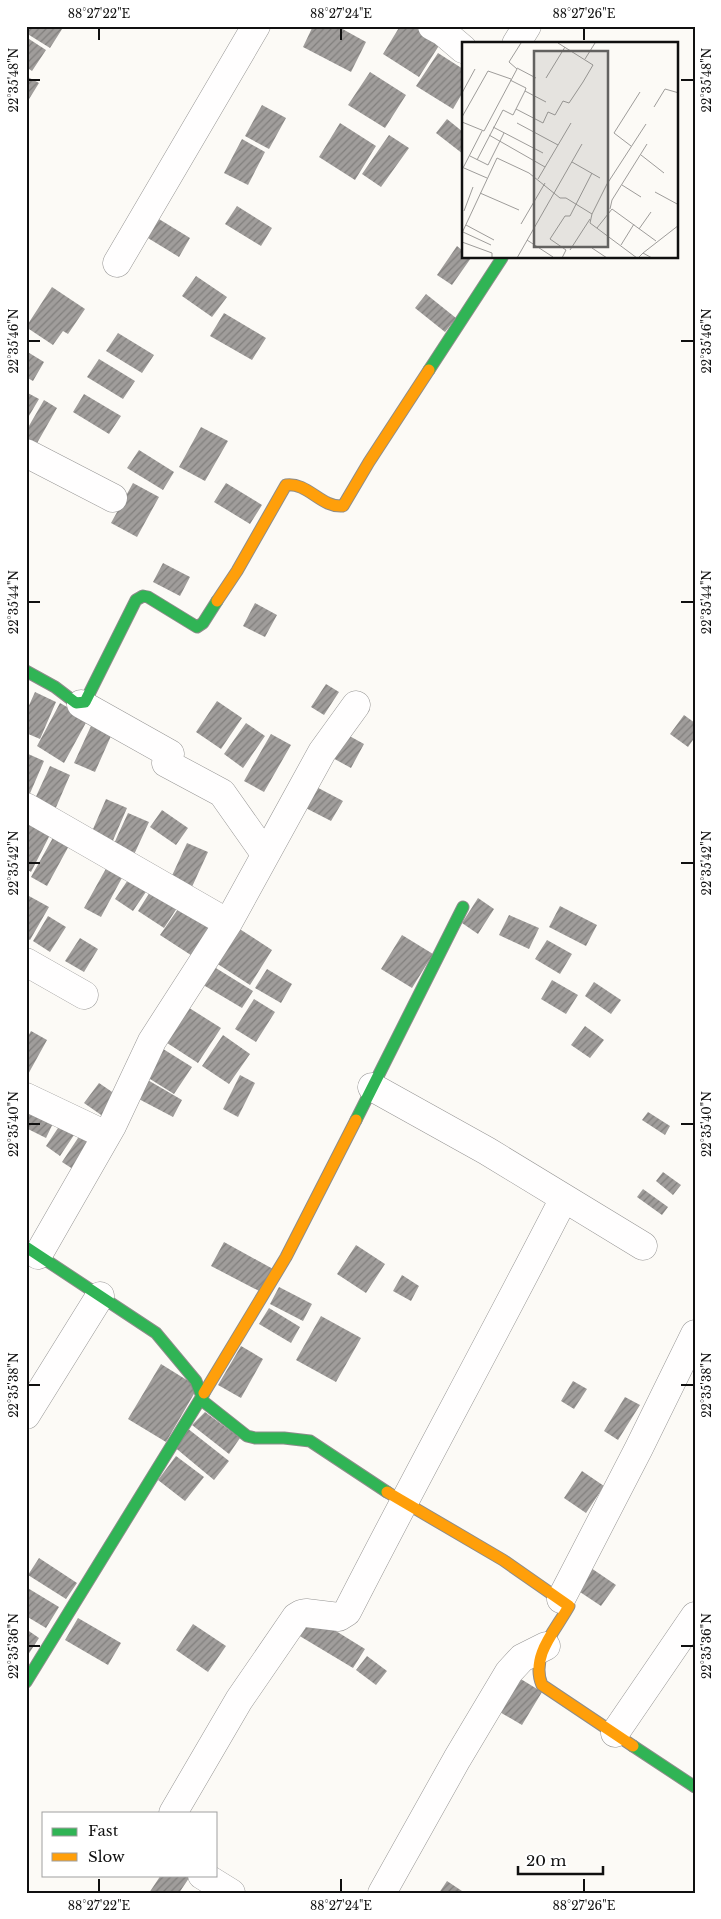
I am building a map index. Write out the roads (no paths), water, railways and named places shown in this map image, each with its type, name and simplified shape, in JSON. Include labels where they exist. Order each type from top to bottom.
[{"type":"street","points":[[117,263],[256,26]]},
{"type":"street","points":[[432,26],[462,47]]},
{"type":"street","points":[[517,42],[527,26]]},
{"type":"street","points":[[81,704],[88,698],[136,600],[143,596],[148,597],[193,625],[197,626],[203,623],[237,571],[286,485],[297,485],[334,507],[343,506],[369,462],[501,259]]},
{"type":"street","points":[[26,453],[113,498]]},
{"type":"street","points":[[26,671],[55,687],[76,703],[81,704],[222,793],[265,854]]},
{"type":"street","points":[[356,704],[322,752],[228,924],[152,1041],[106,1135],[32,1251],[161,1338],[196,1380],[204,1402],[208,1407],[247,1436],[310,1441],[403,1502],[503,1560],[561,1599],[567,1604],[568,1608],[537,1665],[538,1679],[542,1684],[695,1787]]},
{"type":"street","points":[[26,807],[228,924]]},
{"type":"street","points":[[26,1682],[286,1257],[463,907]]},
{"type":"street","points":[[26,962],[84,995]]},
{"type":"street","points":[[372,1087],[487,1151],[643,1246]]},
{"type":"street","points":[[26,1097],[106,1135]]},
{"type":"street","points":[[174,1812],[239,1700],[296,1617],[306,1613],[339,1617],[347,1612],[564,1198]]},
{"type":"street","points":[[26,1415],[100,1296]]},
{"type":"street","points":[[561,1599],[695,1334]]},
{"type":"street","points":[[615,1733],[695,1616]]},
{"type":"street","points":[[382,1893],[457,1759],[509,1672],[522,1658],[546,1646]]},
{"type":"street","points":[[204,1876],[231,1893]]}]
